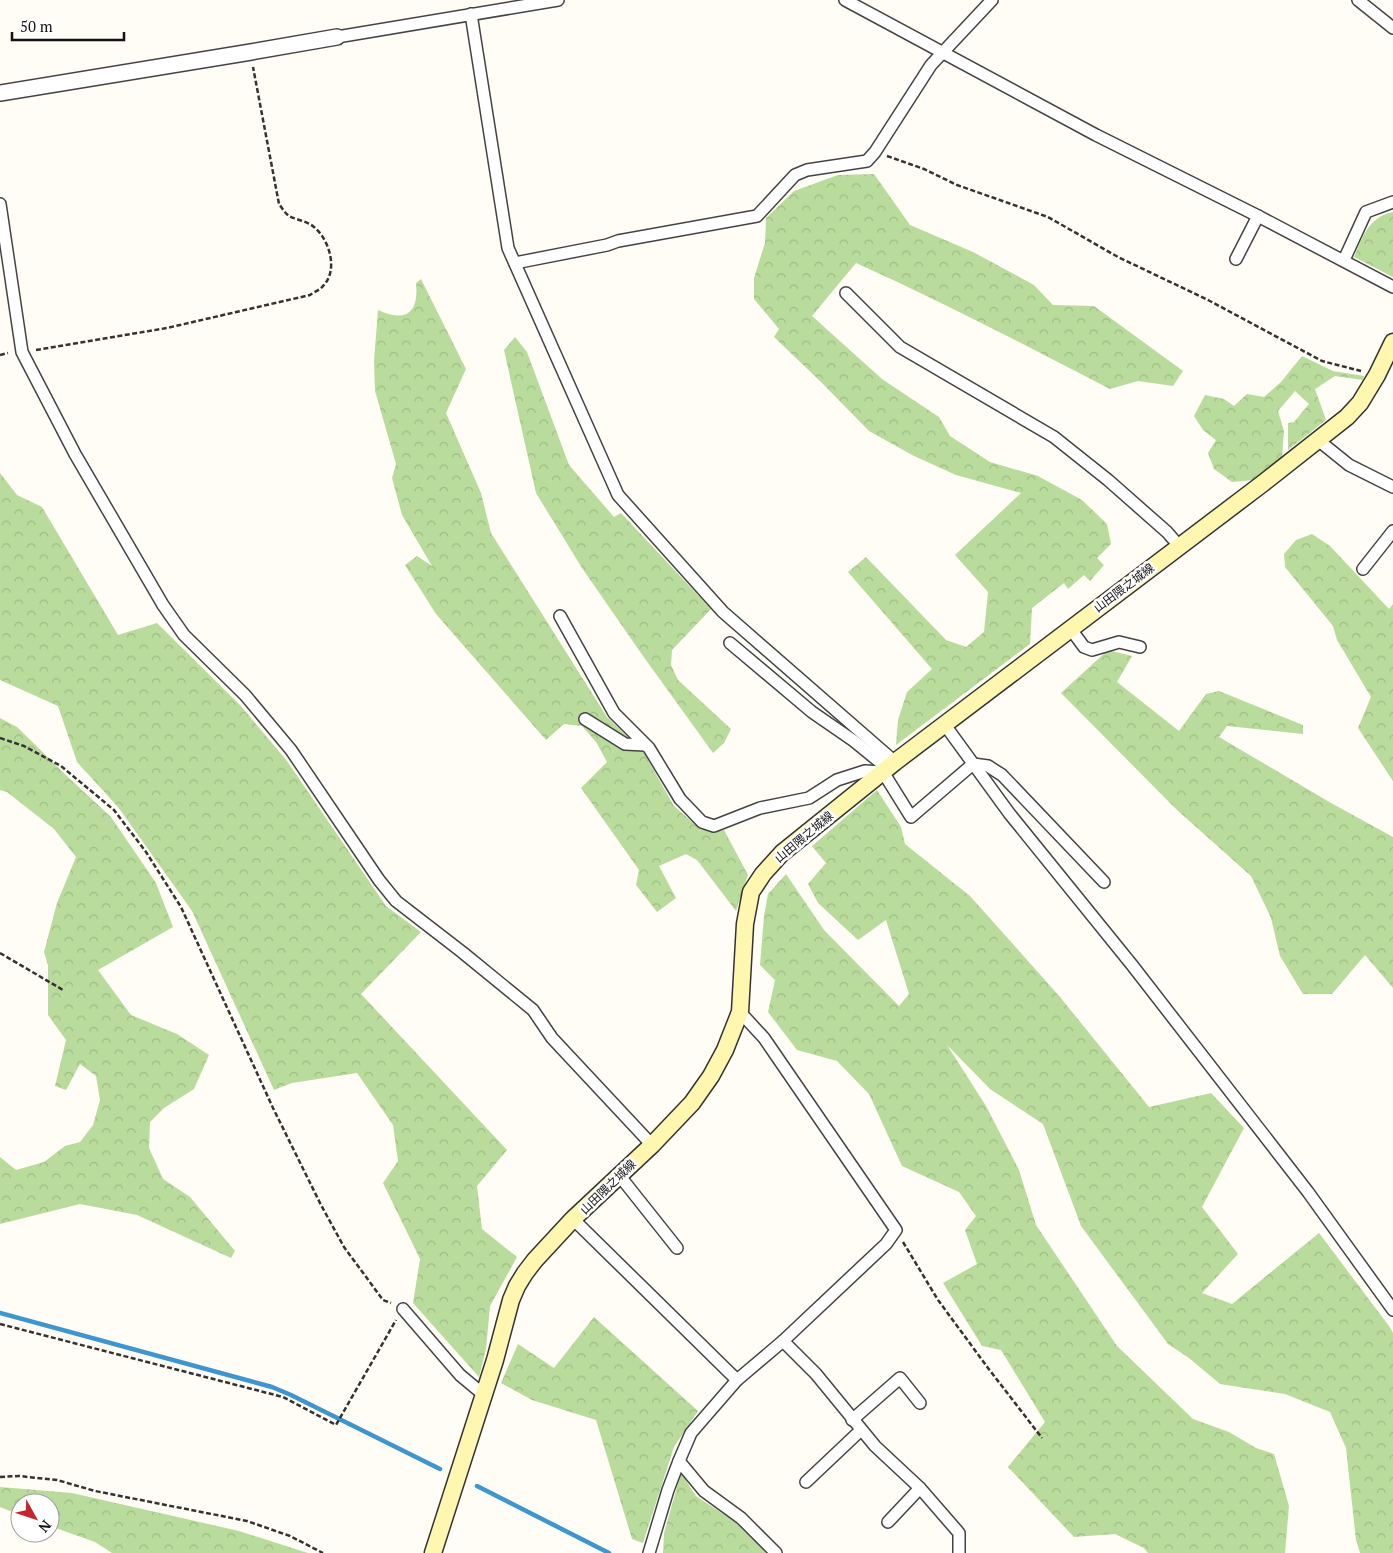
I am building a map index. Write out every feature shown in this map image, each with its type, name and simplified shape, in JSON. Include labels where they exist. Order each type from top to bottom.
[{"type":"main road","name":"山田隈之城線","points":[[433,1553],[484,1395],[511,1300],[517,1286],[535,1260],[573,1219],[652,1145],[692,1103],[711,1076],[725,1050],[740,1012],[745,924],[751,892],[763,874],[782,853],[888,767],[1180,547],[1347,418],[1360,403],[1377,375],[1393,342]]},
{"type":"street","points":[[0,93],[558,0]]},
{"type":"street","points":[[845,0],[1096,135],[1344,260],[1393,287]]},
{"type":"street","points":[[515,263],[618,241],[757,216],[795,175],[807,170],[866,161],[875,152],[931,66],[992,0]]},
{"type":"street","points":[[1358,0],[1393,28]]},
{"type":"street","points":[[471,14],[508,248],[618,496],[723,612],[888,767],[910,817],[973,764],[988,766],[1002,775],[1104,882]]},
{"type":"street","points":[[1344,260],[1366,212],[1393,202]]},
{"type":"street","points":[[0,204],[22,352],[75,454],[163,605],[184,635],[244,694],[291,750],[379,880],[396,901],[532,1010],[552,1038],[652,1145]]},
{"type":"street","points":[[1236,259],[1258,216]]},
{"type":"street","points":[[846,293],[900,347],[1054,437],[1108,480],[1167,532],[1180,547]]},
{"type":"street","points":[[1318,440],[1349,465],[1393,486]]},
{"type":"street","points":[[1363,569],[1393,530]]},
{"type":"street","points":[[560,616],[614,713],[646,745],[680,799],[702,822],[714,826],[760,808],[809,798],[837,780],[865,770],[888,767]]},
{"type":"street","points":[[1070,628],[1084,647],[1092,650],[1119,642],[1140,647]]},
{"type":"street","points":[[730,643],[812,712],[888,767]]},
{"type":"street","points":[[584,719],[625,744],[646,745]]},
{"type":"street","points":[[945,725],[1009,813],[1132,965],[1308,1192],[1393,1310]]},
{"type":"street","points":[[649,1553],[668,1490],[690,1433],[737,1380],[783,1341],[886,1244],[896,1230],[764,1038],[740,1012]]},
{"type":"street","points":[[619,1175],[677,1248]]},
{"type":"street","points":[[573,1219],[737,1380]]},
{"type":"street","points":[[403,1308],[460,1375],[484,1395]]},
{"type":"street","points":[[783,1341],[816,1374],[875,1446],[920,1488],[959,1533],[959,1553]]},
{"type":"street","points":[[852,1420],[900,1378],[920,1403]]},
{"type":"street","points":[[806,1482],[861,1430]]},
{"type":"street","points":[[679,1460],[704,1491],[741,1518],[776,1553]]},
{"type":"street","points":[[888,1522],[920,1488]]},
{"type":"path","points":[[22,352],[167,328],[310,295],[324,286],[329,276],[331,262],[329,247],[323,235],[312,225],[287,215],[279,204],[251,52]]},
{"type":"path","points":[[875,152],[924,170],[957,185],[1048,217],[1118,257],[1208,300],[1322,362],[1377,375]]},
{"type":"path","points":[[0,738],[24,746],[61,766],[114,810],[146,852],[181,907],[273,1108],[344,1247],[383,1300],[403,1308],[336,1425],[283,1397],[0,1324]]},
{"type":"path","points":[[0,953],[63,990]]},
{"type":"path","points":[[896,1230],[938,1300],[1042,1438]]},
{"type":"path","points":[[0,1477],[19,1476],[56,1480],[95,1491],[247,1521],[290,1536],[323,1553]]},
{"type":"green space","points":[[874,174],[910,225],[973,252],[1034,285],[1053,305],[1094,306],[1183,371],[1173,386],[1138,381],[1110,389],[984,324],[856,263],[812,316],[882,379],[939,417],[950,436],[990,462],[1038,476],[1082,500],[1107,524],[1111,544],[1097,558],[1104,565],[1090,581],[1084,575],[1068,589],[1064,583],[1032,608],[1030,644],[896,745],[898,720],[907,692],[932,669],[848,572],[866,557],[946,640],[966,647],[984,632],[988,592],[955,555],[1021,493],[956,475],[914,456],[869,431],[774,337],[779,329],[754,299],[754,278],[765,243],[766,218],[794,191],[838,175]]},
{"type":"green space","points":[[1393,212],[1393,277],[1354,257],[1372,223],[1378,218]]},
{"type":"green space","points":[[421,279],[466,369],[446,413],[481,493],[491,533],[607,717],[644,753],[674,806],[700,829],[714,832],[724,830],[748,875],[736,911],[697,860],[686,854],[659,866],[676,898],[657,912],[636,885],[639,870],[581,788],[607,762],[596,742],[582,726],[564,724],[546,740],[436,614],[405,565],[417,556],[432,566],[402,515],[392,478],[396,464],[375,391],[374,361],[378,310],[396,315],[409,313],[415,302],[416,283]]},
{"type":"green space","points":[[515,337],[527,352],[569,465],[614,517],[621,513],[711,609],[672,650],[671,665],[678,680],[731,729],[724,743],[713,753],[582,568],[536,493],[504,350]]},
{"type":"green space","points":[[1302,356],[1333,371],[1364,376],[1363,380],[1335,376],[1315,389],[1326,420],[1288,450],[1288,423],[1294,422],[1309,404],[1295,391],[1278,411],[1284,431],[1282,458],[1254,480],[1232,482],[1214,469],[1208,453],[1216,440],[1203,430],[1194,416],[1205,395],[1224,399],[1234,406],[1247,394],[1264,397],[1281,382]]},
{"type":"green space","points":[[0,473],[17,495],[42,507],[118,635],[157,623],[240,705],[287,761],[386,906],[421,932],[361,994],[507,1150],[477,1186],[482,1229],[517,1257],[490,1306],[486,1349],[479,1377],[413,1303],[420,1259],[383,1183],[398,1161],[393,1125],[357,1073],[292,1083],[274,1090],[192,911],[118,807],[77,762],[58,706],[0,680]]},
{"type":"green space","points":[[1312,534],[1330,546],[1389,609],[1393,604],[1393,781],[1358,728],[1371,697],[1337,640],[1333,626],[1285,567],[1284,554],[1296,540]]},
{"type":"green space","points":[[1108,650],[1132,656],[1117,682],[1179,731],[1206,694],[1219,691],[1303,725],[1303,734],[1227,726],[1219,737],[1393,837],[1393,988],[1365,955],[1332,994],[1303,994],[1280,956],[1271,918],[1251,876],[1176,809],[1061,693]]},
{"type":"green space","points":[[0,718],[17,727],[111,817],[156,883],[173,927],[98,970],[131,1015],[177,1034],[209,1055],[194,1089],[164,1108],[150,1122],[149,1148],[163,1179],[190,1197],[235,1251],[231,1258],[137,1215],[80,1204],[0,1224],[0,1157],[16,1170],[44,1162],[65,1146],[80,1142],[93,1125],[100,1100],[96,1076],[80,1064],[66,1090],[55,1086],[66,1040],[48,1015],[48,965],[44,952],[57,903],[76,857],[54,829],[7,792],[0,790]]},
{"type":"green space","points":[[877,790],[901,827],[905,844],[970,896],[1060,997],[1149,1107],[1211,1093],[1244,1128],[1202,1207],[1238,1254],[1202,1293],[1232,1304],[1319,1233],[1389,1326],[1393,1333],[1393,1553],[1360,1553],[1356,1540],[1346,1448],[1330,1412],[1285,1394],[1220,1384],[1189,1358],[1168,1344],[1081,1226],[1043,1124],[990,1089],[947,1045],[986,1106],[1019,1170],[1036,1225],[1117,1346],[1193,1419],[1229,1432],[1256,1448],[1274,1454],[1289,1506],[1285,1553],[1148,1553],[1144,1548],[1115,1534],[1074,1537],[1008,1467],[1045,1422],[1001,1350],[982,1346],[943,1283],[977,1264],[965,1230],[976,1216],[959,1192],[902,1166],[869,1094],[837,1061],[797,1050],[768,1012],[775,980],[760,965],[764,916],[768,894],[786,874],[824,930],[899,1006],[909,994],[886,920],[858,940],[818,903],[808,884],[826,863],[812,846]]},
{"type":"green space","points":[[594,1317],[698,1411],[674,1447],[643,1543],[632,1539],[596,1420],[532,1400],[501,1383],[518,1344],[554,1368]]},
{"type":"green space","points":[[681,1473],[696,1496],[734,1521],[766,1553],[663,1553],[664,1533]]},
{"type":"green space","points":[[0,1487],[72,1493],[239,1531],[308,1553],[112,1553],[95,1542],[60,1530],[60,1493],[10,1493],[10,1511],[0,1507]]},
{"type":"waterway","points":[[0,1313],[272,1387],[440,1469]]},
{"type":"waterway","points":[[477,1486],[609,1553]]}]
